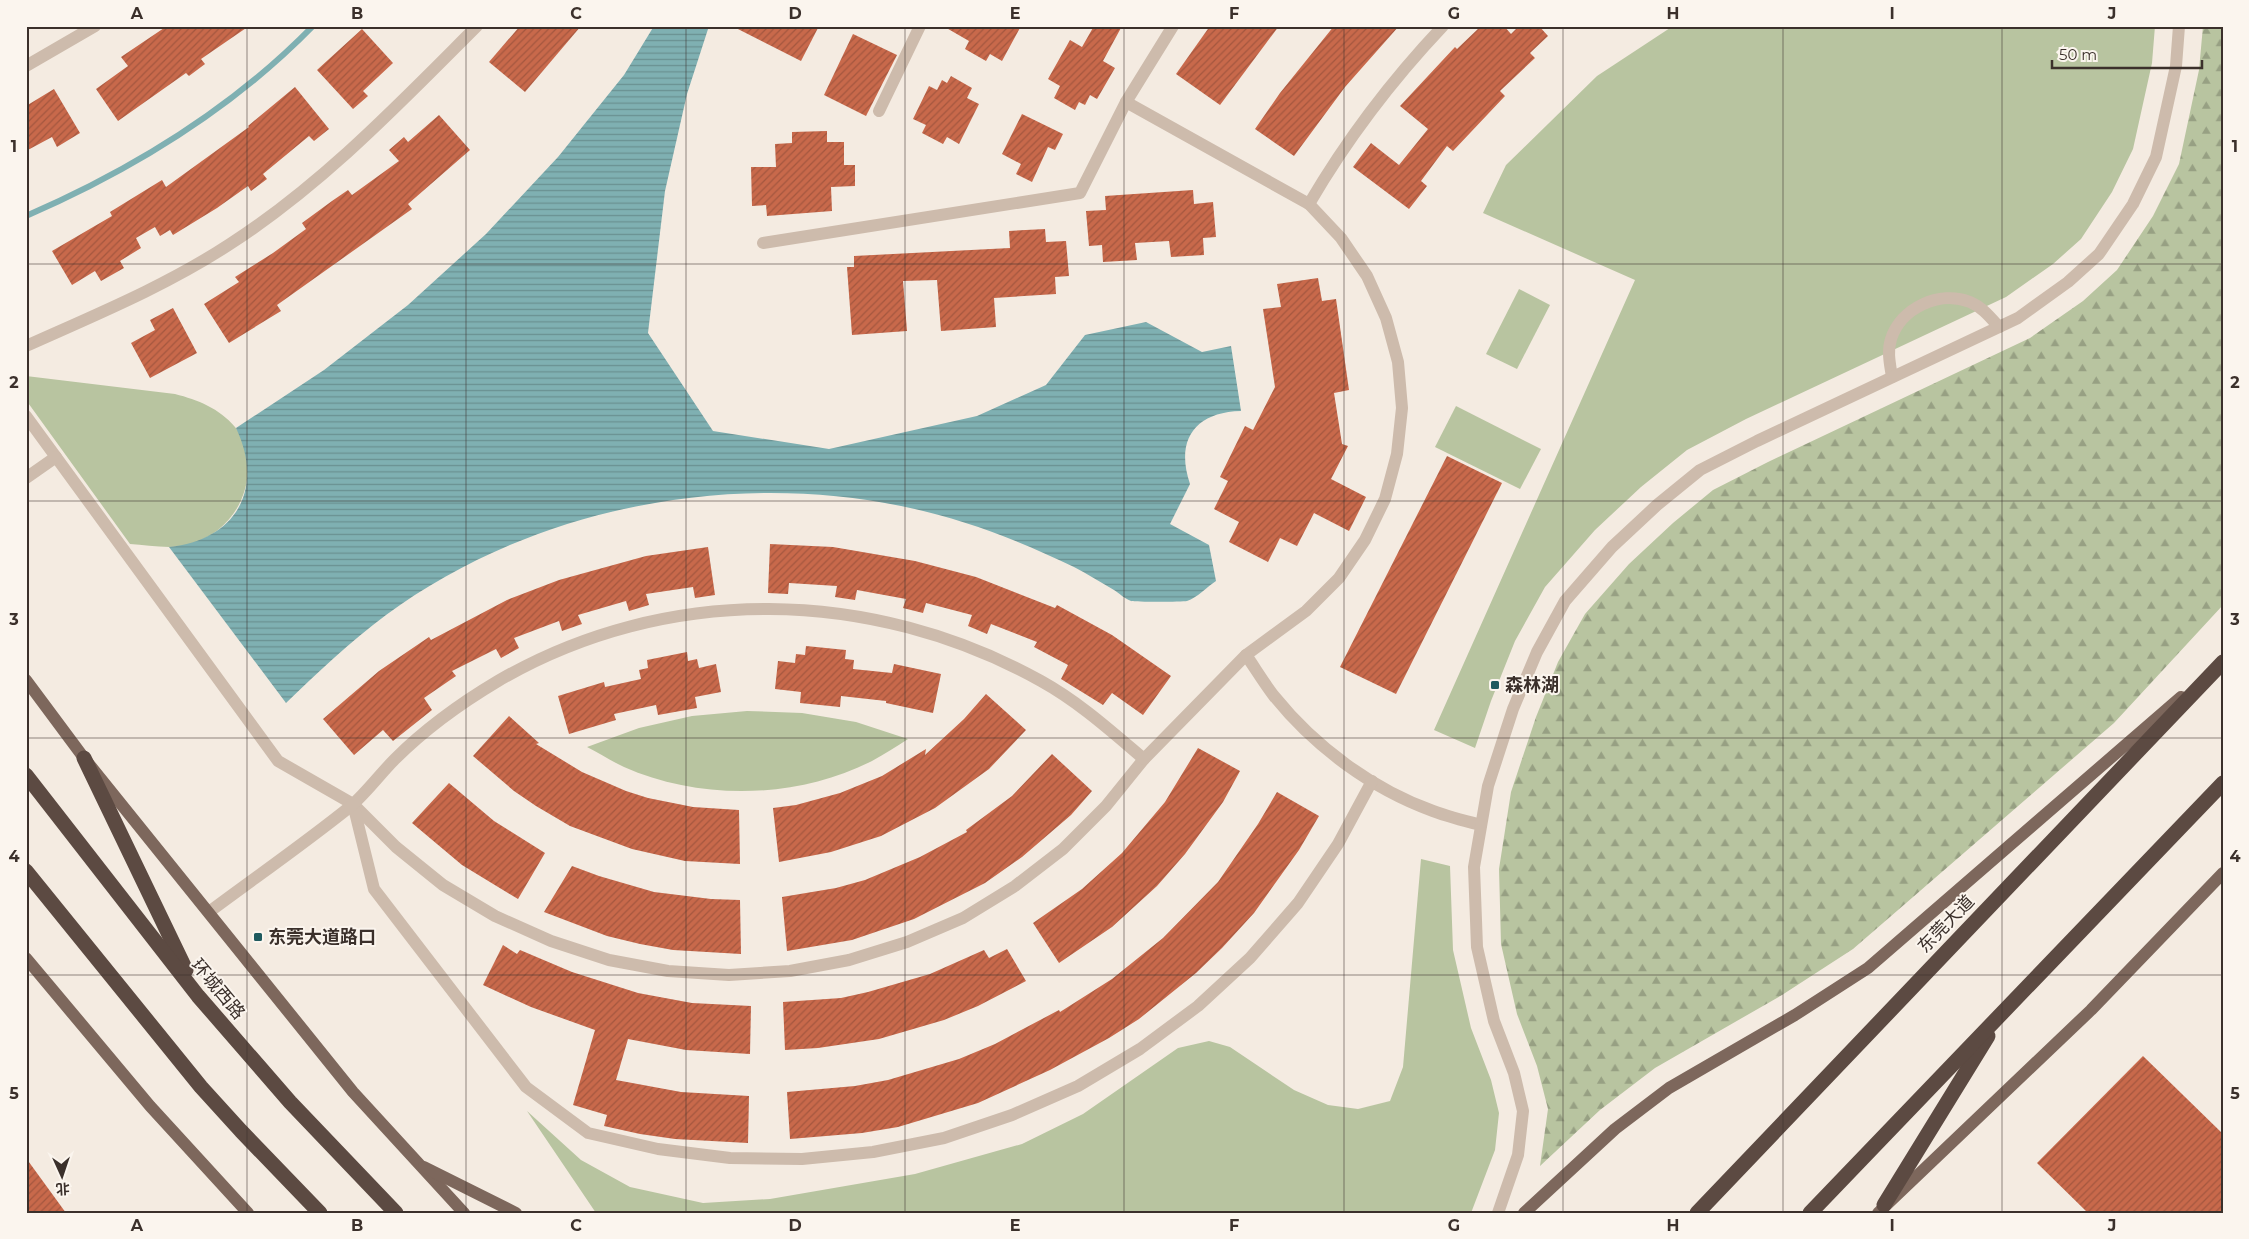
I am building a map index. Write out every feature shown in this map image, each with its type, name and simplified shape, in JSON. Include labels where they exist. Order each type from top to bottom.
[{"type":"highway","name":"东莞大道","points":[[1696,1213],[2223,661]]},
{"type":"highway","points":[[84,758],[198,996]]},
{"type":"highway","name":"环城西路","points":[[26,775],[198,996],[290,1102],[396,1213]]},
{"type":"highway","points":[[1810,1213],[2223,782]]},
{"type":"highway","points":[[26,871],[201,1087],[320,1213]]},
{"type":"highway","points":[[1881,1209],[2004,1010]]},
{"type":"main road","points":[[1524,1213],[1615,1129],[1669,1088],[1795,1015],[1868,968],[2223,661]]},
{"type":"main road","points":[[26,680],[84,758],[353,1092],[415,1162],[464,1213]]},
{"type":"main road","points":[[1881,1209],[2091,1010],[2223,872]]},
{"type":"main road","points":[[26,958],[150,1106],[248,1213]]},
{"type":"main road","points":[[415,1162],[516,1213]]},
{"type":"street","points":[[26,66],[95,26]]},
{"type":"street","points":[[26,346],[148,291],[237,239],[306,189],[377,127],[477,26]]},
{"type":"street","points":[[879,111],[920,26]]},
{"type":"street","points":[[764,243],[1080,193],[1126,102],[1173,26]]},
{"type":"street","points":[[1309,204],[1333,163],[1372,108],[1414,56],[1443,26]]},
{"type":"street","points":[[1498,1213],[1518,1156],[1523,1111],[1514,1073],[1494,1021],[1477,947],[1474,867],[1488,786],[1513,709],[1537,652],[1565,601],[1612,547],[1657,505],[1700,470],[1757,441],[2018,318],[2068,282],[2099,254],[2132,204],[2156,157],[2176,66],[2179,26]]},
{"type":"street","points":[[26,416],[278,761],[353,804],[396,847],[444,885],[503,920],[551,942],[609,960],[668,971],[729,975],[790,971],[850,960],[908,942],[963,918],[1015,886],[1063,849],[1106,806],[1144,759],[1246,655],[1306,611],[1339,578],[1366,540],[1385,499],[1397,454],[1402,408],[1399,372],[1386,318],[1367,276],[1341,238],[1309,204],[1126,102]]},
{"type":"street","points":[[1892,377],[1889,358],[1891,339],[1900,322],[1914,309],[1932,300],[1951,298],[1970,302],[1986,312],[1999,327]]},
{"type":"street","points":[[26,478],[56,457]]},
{"type":"street","points":[[209,912],[353,804],[396,758],[444,717],[497,682],[554,653],[614,631],[676,616],[738,609],[802,609],[865,617],[927,631],[986,653],[1043,682],[1096,718],[1144,759]]},
{"type":"street","points":[[1246,655],[1274,696],[1307,733],[1346,765],[1388,791],[1433,811],[1481,825]]},
{"type":"street","points":[[353,804],[374,889],[526,1087],[588,1133],[667,1150],[730,1158],[802,1159],[873,1152],[944,1138],[1012,1115],[1078,1086],[1140,1049],[1198,1006],[1250,958],[1298,903],[1338,844],[1372,781]]},
{"type":"green space","points":[[1673,26],[2155,26],[2152,63],[2133,149],[2112,192],[2081,239],[2053,264],[2006,297],[1746,419],[1687,450],[1641,487],[1595,530],[1545,587],[1515,641],[1475,748],[1434,730],[1635,280],[1483,213],[1506,165],[1597,76]]},
{"type":"green space","points":[[2203,26],[2223,26],[2223,605],[2114,723],[1853,949],[1782,995],[1655,1068],[1600,1110],[1540,1166],[1548,1109],[1537,1066],[1517,1014],[1501,944],[1499,869],[1511,792],[1536,717],[1558,662],[1585,614],[1629,564],[1673,523],[1713,490],[2030,338],[2083,301],[2117,270],[2153,216],[2179,164],[2199,70]]},
{"type":"green space","points":[[1519,289],[1550,305],[1517,369],[1486,354]]},
{"type":"green space","points":[[26,376],[175,394],[200,402],[215,410],[229,420],[237,430],[247,455],[248,470],[246,484],[236,510],[217,531],[191,544],[168,547],[130,544],[26,400]]},
{"type":"green space","points":[[1456,406],[1541,449],[1520,489],[1435,447]]},
{"type":"green space","points":[[747,711],[802,713],[856,722],[908,739],[872,761],[843,774],[781,789],[749,791],[685,786],[654,778],[624,767],[587,747],[639,728],[692,716]]},
{"type":"green space","points":[[1421,859],[1450,866],[1453,950],[1471,1028],[1491,1080],[1499,1113],[1495,1150],[1471,1213],[596,1213],[527,1111],[581,1160],[630,1187],[703,1203],[770,1199],[915,1174],[1022,1144],[1083,1114],[1178,1048],[1209,1041],[1230,1047],[1294,1090],[1328,1105],[1358,1109],[1390,1101],[1403,1067]]},
{"type":"water","points":[[654,26],[709,26],[687,94],[665,191],[648,333],[713,431],[829,449],[977,416],[1046,385],[1085,335],[1146,322],[1202,352],[1231,346],[1241,411],[1212,417],[1201,423],[1193,431],[1187,442],[1185,454],[1190,484],[1170,524],[1209,545],[1216,581],[1187,601],[1131,601],[1053,557],[967,523],[923,511],[835,496],[767,493],[699,497],[632,507],[566,524],[503,548],[442,578],[386,615],[334,658],[286,703],[169,547],[192,542],[212,534],[227,522],[238,508],[245,491],[247,471],[244,450],[236,428],[324,370],[408,305],[486,234],[558,157],[624,75]]},
{"type":"building","points":[[167,26],[249,26],[201,59],[205,64],[189,76],[186,73],[118,121],[96,89],[128,66],[121,57]]},
{"type":"building","points":[[520,26],[581,26],[525,92],[489,62]]},
{"type":"building","points":[[732,26],[819,26],[801,61]]},
{"type":"building","points":[[943,26],[1021,26],[1002,61],[990,54],[986,61],[965,49],[969,41]]},
{"type":"building","points":[[1094,26],[1122,26],[1103,61],[1115,68],[1097,99],[1090,95],[1085,105],[1079,102],[1075,110],[1054,98],[1060,86],[1048,79],[1070,40],[1082,47]]},
{"type":"building","points":[[1210,26],[1279,26],[1220,105],[1176,74]]},
{"type":"building","points":[[1334,26],[1399,26],[1345,87],[1294,156],[1255,129],[1280,93]]},
{"type":"building","points":[[1481,26],[1504,26],[1511,34],[1519,26],[1539,26],[1548,36],[1530,53],[1535,58],[1500,91],[1505,96],[1453,151],[1447,146],[1421,181],[1427,186],[1409,209],[1353,167],[1371,143],[1399,165],[1428,129],[1400,106],[1455,47],[1457,49]]},
{"type":"building","points":[[362,29],[393,63],[363,91],[368,96],[353,109],[317,70]]},
{"type":"building","points":[[853,34],[897,55],[866,116],[824,95]]},
{"type":"building","points":[[951,76],[972,88],[967,98],[979,104],[959,144],[947,137],[943,144],[922,133],[926,125],[913,119],[929,86],[937,90],[942,80],[947,83]]},
{"type":"building","points":[[295,87],[329,129],[314,141],[309,136],[263,174],[267,179],[251,191],[248,186],[173,235],[170,230],[160,236],[155,227],[136,238],[141,248],[120,261],[124,268],[101,281],[95,271],[72,285],[52,251],[112,216],[110,212],[162,180],[166,187],[249,127]]},
{"type":"building","points":[[54,89],[80,133],[57,147],[52,137],[26,151],[26,106]]},
{"type":"building","points":[[1022,114],[1063,134],[1055,150],[1048,147],[1032,182],[1016,174],[1021,164],[1002,154]]},
{"type":"building","points":[[439,115],[470,150],[408,204],[412,209],[277,305],[281,311],[229,343],[204,304],[239,282],[235,277],[306,229],[302,223],[332,201],[348,190],[352,195],[399,161],[389,150],[404,137],[408,142]]},
{"type":"building","points":[[827,131],[827,142],[844,142],[844,165],[855,165],[855,186],[831,187],[832,211],[767,216],[766,205],[752,206],[751,167],[776,167],[775,144],[792,143],[792,132]]},
{"type":"building","points":[[1193,190],[1194,204],[1213,202],[1216,237],[1203,238],[1204,255],[1171,257],[1169,241],[1135,243],[1137,260],[1103,262],[1102,245],[1089,246],[1086,211],[1106,210],[1105,196]]},
{"type":"building","points":[[1045,229],[1046,242],[1066,241],[1069,276],[1055,277],[1056,294],[994,298],[996,327],[941,331],[937,280],[903,281],[907,331],[852,335],[847,267],[854,267],[854,256],[1010,248],[1009,231]]},
{"type":"building","points":[[1318,278],[1322,301],[1336,299],[1349,390],[1334,393],[1342,444],[1348,446],[1331,479],[1366,497],[1349,531],[1314,513],[1297,546],[1280,538],[1268,562],[1229,542],[1239,522],[1214,509],[1228,481],[1220,477],[1245,426],[1253,430],[1275,387],[1263,309],[1281,307],[1277,284]]},
{"type":"building","points":[[173,308],[197,353],[150,378],[131,343],[155,330],[150,320]]},
{"type":"building","points":[[1447,456],[1502,483],[1396,694],[1340,667]]},
{"type":"building","points":[[770,544],[833,547],[915,561],[976,577],[1055,608],[1057,605],[1112,635],[1171,676],[1143,715],[1112,693],[1103,705],[1061,679],[1068,665],[1034,647],[1037,642],[991,624],[987,634],[968,626],[972,615],[926,603],[923,613],[903,608],[906,599],[857,590],[855,600],[835,597],[837,586],[789,583],[788,594],[768,593]]},
{"type":"building","points":[[708,547],[715,595],[695,598],[693,587],[646,594],[649,605],[629,611],[626,601],[578,615],[582,624],[562,631],[559,621],[514,638],[519,648],[501,658],[496,649],[452,671],[456,676],[424,698],[432,710],[393,741],[383,730],[354,755],[323,719],[379,671],[429,637],[431,640],[507,600],[559,580],[646,556]]},
{"type":"building","points":[[806,646],[846,650],[845,659],[854,660],[853,669],[892,673],[894,664],[941,674],[933,713],[886,703],[886,701],[841,696],[840,707],[800,703],[801,692],[775,689],[778,661],[795,663],[796,654],[805,655]]},
{"type":"building","points":[[687,652],[688,661],[697,659],[699,668],[716,664],[721,692],[695,697],[697,708],[658,715],[656,705],[614,714],[616,720],[569,734],[558,696],[604,682],[605,687],[641,679],[639,670],[648,668],[647,660]]},
{"type":"building","points":[[986,694],[1026,730],[989,769],[935,808],[881,836],[831,852],[779,862],[773,808],[796,805],[840,793],[882,776],[926,749],[925,755],[964,719]]},
{"type":"building","points":[[509,716],[539,743],[536,744],[582,772],[626,791],[648,798],[693,807],[739,810],[740,864],[685,861],[632,849],[570,826],[536,806],[514,791],[473,756]]},
{"type":"building","points":[[1198,748],[1240,771],[1223,802],[1185,854],[1157,886],[1112,927],[1059,963],[1033,923],[1082,889],[1122,853],[1165,802]]},
{"type":"building","points":[[1052,754],[1092,791],[1071,815],[1022,857],[985,883],[914,919],[852,940],[787,951],[782,897],[836,888],[865,880],[920,857],[967,832],[966,830],[1012,796]]},
{"type":"building","points":[[449,783],[494,821],[545,853],[518,899],[462,865],[412,823]]},
{"type":"building","points":[[1277,792],[1319,816],[1299,850],[1254,913],[1222,948],[1196,973],[1139,1019],[1109,1038],[1050,1070],[978,1103],[898,1127],[862,1133],[790,1139],[787,1092],[855,1086],[888,1080],[959,1059],[995,1044],[1059,1010],[1060,1012],[1112,979],[1163,938],[1218,882],[1258,824]]},
{"type":"building","points":[[572,866],[654,892],[711,899],[740,900],[741,954],[673,950],[640,944],[607,936],[544,912]]},
{"type":"building","points":[[503,945],[517,954],[520,950],[572,972],[638,993],[692,1003],[751,1006],[750,1054],[686,1050],[628,1039],[616,1080],[681,1092],[749,1096],[748,1143],[675,1139],[640,1134],[604,1126],[607,1115],[573,1105],[595,1030],[531,1007],[483,985]]},
{"type":"building","points":[[1007,949],[1026,981],[978,1006],[944,1020],[879,1039],[818,1048],[785,1050],[783,1002],[841,998],[868,992],[930,974],[984,950],[989,958]]},
{"type":"building","points":[[2143,1056],[2223,1134],[2223,1213],[2088,1213],[2037,1163]]},
{"type":"building","points":[[26,1158],[66,1213],[26,1213]]},
{"type":"waterway","points":[[26,216],[104,179],[179,135],[249,84],[313,26]]},
{"type":"place","name":"森林湖","points":[[1495,685]]},
{"type":"place","name":"东莞大道路口","points":[[258,937]]}]
